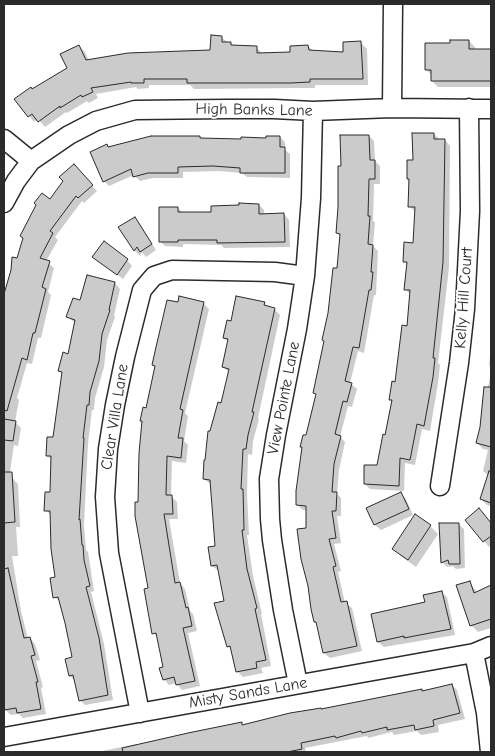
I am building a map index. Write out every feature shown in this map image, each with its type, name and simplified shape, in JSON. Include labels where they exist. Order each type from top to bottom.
[{"type":"street","points":[[392,108],[393,4]]},
{"type":"street","name":"Kelly Hill Court","points":[[440,486],[459,363],[465,309],[470,210],[469,108]]},
{"type":"street","name":"High Banks Lane","points":[[30,161],[69,134],[96,121],[135,110],[491,109]]},
{"type":"street","name":"View Pointe Lane","points":[[298,684],[282,610],[272,540],[270,479],[276,435],[297,329],[305,276],[311,198],[313,111]]},
{"type":"street","points":[[4,139],[30,161],[4,202]]},
{"type":"street","name":"Clear Villa Lane","points":[[140,713],[109,553],[105,498],[108,449],[115,405],[142,290],[154,276],[172,270],[275,272],[305,276]]},
{"type":"street","name":"Misty Sands Lane","points":[[4,737],[474,653],[491,646]]},
{"type":"street","points":[[474,653],[486,713],[490,752]]},
{"type":"building","points":[[211,35],[222,36],[222,42],[231,42],[231,45],[257,46],[257,53],[290,52],[290,46],[308,45],[309,50],[343,52],[343,42],[361,41],[363,79],[310,79],[310,82],[291,83],[187,83],[187,79],[144,79],[144,83],[131,82],[91,88],[93,92],[82,97],[81,95],[60,108],[60,106],[38,122],[32,114],[28,117],[14,99],[31,87],[32,89],[67,68],[60,54],[79,45],[86,60],[128,53],[210,50]]},
{"type":"building","points":[[450,40],[469,40],[469,49],[491,49],[491,81],[431,81],[431,70],[425,70],[425,43],[450,43]]},
{"type":"building","points":[[412,133],[434,133],[434,139],[445,139],[443,262],[433,358],[435,358],[433,377],[424,426],[417,424],[410,460],[400,458],[399,486],[364,484],[364,465],[377,465],[392,400],[389,400],[392,381],[395,382],[402,325],[407,326],[410,290],[404,290],[407,262],[403,262],[404,242],[413,243],[415,207],[408,207],[409,179],[407,179],[407,160],[413,160]]},
{"type":"building","points":[[340,135],[369,135],[370,160],[375,160],[375,179],[369,179],[368,216],[370,216],[368,244],[373,245],[371,272],[373,272],[359,348],[353,347],[345,381],[352,383],[347,402],[343,401],[335,434],[341,436],[334,464],[332,492],[337,492],[336,511],[332,511],[336,538],[329,539],[336,566],[333,567],[341,602],[347,601],[357,646],[323,653],[311,609],[297,529],[306,528],[306,506],[296,505],[296,491],[302,447],[300,447],[303,435],[306,435],[316,394],[313,393],[324,341],[322,340],[328,313],[333,268],[337,268],[340,234],[336,233],[338,166],[341,166]]},
{"type":"building","points":[[151,136],[200,136],[200,138],[241,139],[241,137],[266,138],[266,136],[280,136],[280,147],[285,147],[285,173],[240,173],[240,168],[213,166],[178,167],[178,173],[148,173],[133,177],[131,169],[103,182],[90,152],[107,144],[108,147]]},
{"type":"building","points":[[74,164],[93,185],[78,198],[76,196],[50,231],[53,233],[40,258],[50,261],[42,287],[46,289],[27,360],[22,358],[7,411],[4,410],[4,294],[11,270],[12,257],[17,258],[23,238],[20,236],[36,205],[34,203],[42,193],[50,199],[63,181],[59,177]]},
{"type":"building","points":[[239,203],[259,204],[259,214],[284,213],[285,242],[217,243],[217,240],[178,240],[178,242],[159,242],[159,207],[178,207],[178,212],[211,212],[211,206],[239,205]]},
{"type":"building","points":[[135,217],[152,244],[140,252],[137,247],[134,251],[118,227]]},
{"type":"building","points":[[104,241],[128,259],[117,275],[92,257]]},
{"type":"building","points":[[87,275],[115,282],[110,310],[102,334],[99,361],[90,392],[89,405],[87,405],[83,438],[79,520],[84,560],[90,586],[86,587],[99,638],[108,695],[79,701],[73,675],[69,676],[65,659],[72,657],[65,623],[58,597],[53,598],[50,578],[55,577],[51,549],[50,511],[44,511],[45,492],[50,492],[51,456],[46,456],[47,437],[53,437],[62,372],[58,371],[63,352],[68,354],[75,320],[66,317],[73,298],[80,300]]},
{"type":"building","points":[[179,296],[204,302],[180,409],[183,410],[178,438],[183,438],[181,458],[167,456],[166,495],[172,495],[173,514],[164,514],[175,583],[180,582],[192,626],[183,628],[195,681],[176,685],[174,677],[163,680],[159,668],[163,667],[156,633],[152,634],[144,589],[148,588],[135,516],[135,502],[138,502],[142,421],[140,421],[143,407],[146,408],[155,366],[152,365],[167,300],[178,302]]},
{"type":"building","points":[[236,296],[265,302],[264,305],[275,308],[252,412],[254,412],[246,449],[243,449],[241,489],[243,489],[244,530],[242,530],[247,569],[257,608],[255,609],[266,660],[256,662],[257,668],[236,672],[230,646],[227,647],[214,603],[224,601],[217,565],[211,566],[208,547],[215,546],[210,480],[203,479],[208,431],[210,431],[218,402],[221,403],[229,369],[222,367],[228,339],[223,338],[227,320],[231,321]]},
{"type":"building","points":[[484,387],[491,387],[491,447],[476,443],[480,427]]},
{"type":"building","points":[[4,419],[16,421],[13,441],[4,440]]},
{"type":"building","points":[[489,471],[491,472],[491,503],[480,499]]},
{"type":"building","points":[[4,472],[12,472],[15,522],[4,523]]},
{"type":"building","points":[[401,492],[409,509],[374,525],[366,508]]},
{"type":"building","points":[[479,508],[491,523],[491,536],[483,542],[465,520]]},
{"type":"building","points":[[415,514],[431,525],[408,560],[392,549]]},
{"type":"building","points":[[439,523],[459,523],[460,564],[449,564],[448,560],[441,563]]},
{"type":"building","points":[[8,568],[24,638],[30,637],[35,655],[31,656],[38,682],[36,682],[41,709],[17,713],[16,708],[4,710],[4,569]]},
{"type":"building","points":[[470,581],[474,593],[491,585],[491,619],[470,626],[456,585]]},
{"type":"building","points":[[442,591],[451,629],[377,642],[371,614],[425,602],[423,595]]},
{"type":"building","points":[[452,684],[460,713],[433,720],[434,726],[415,730],[414,725],[387,730],[387,727],[362,733],[361,731],[336,738],[335,736],[301,743],[302,749],[287,752],[123,752],[122,748],[242,722],[242,725],[290,713],[321,709],[422,689],[422,691]]}]
